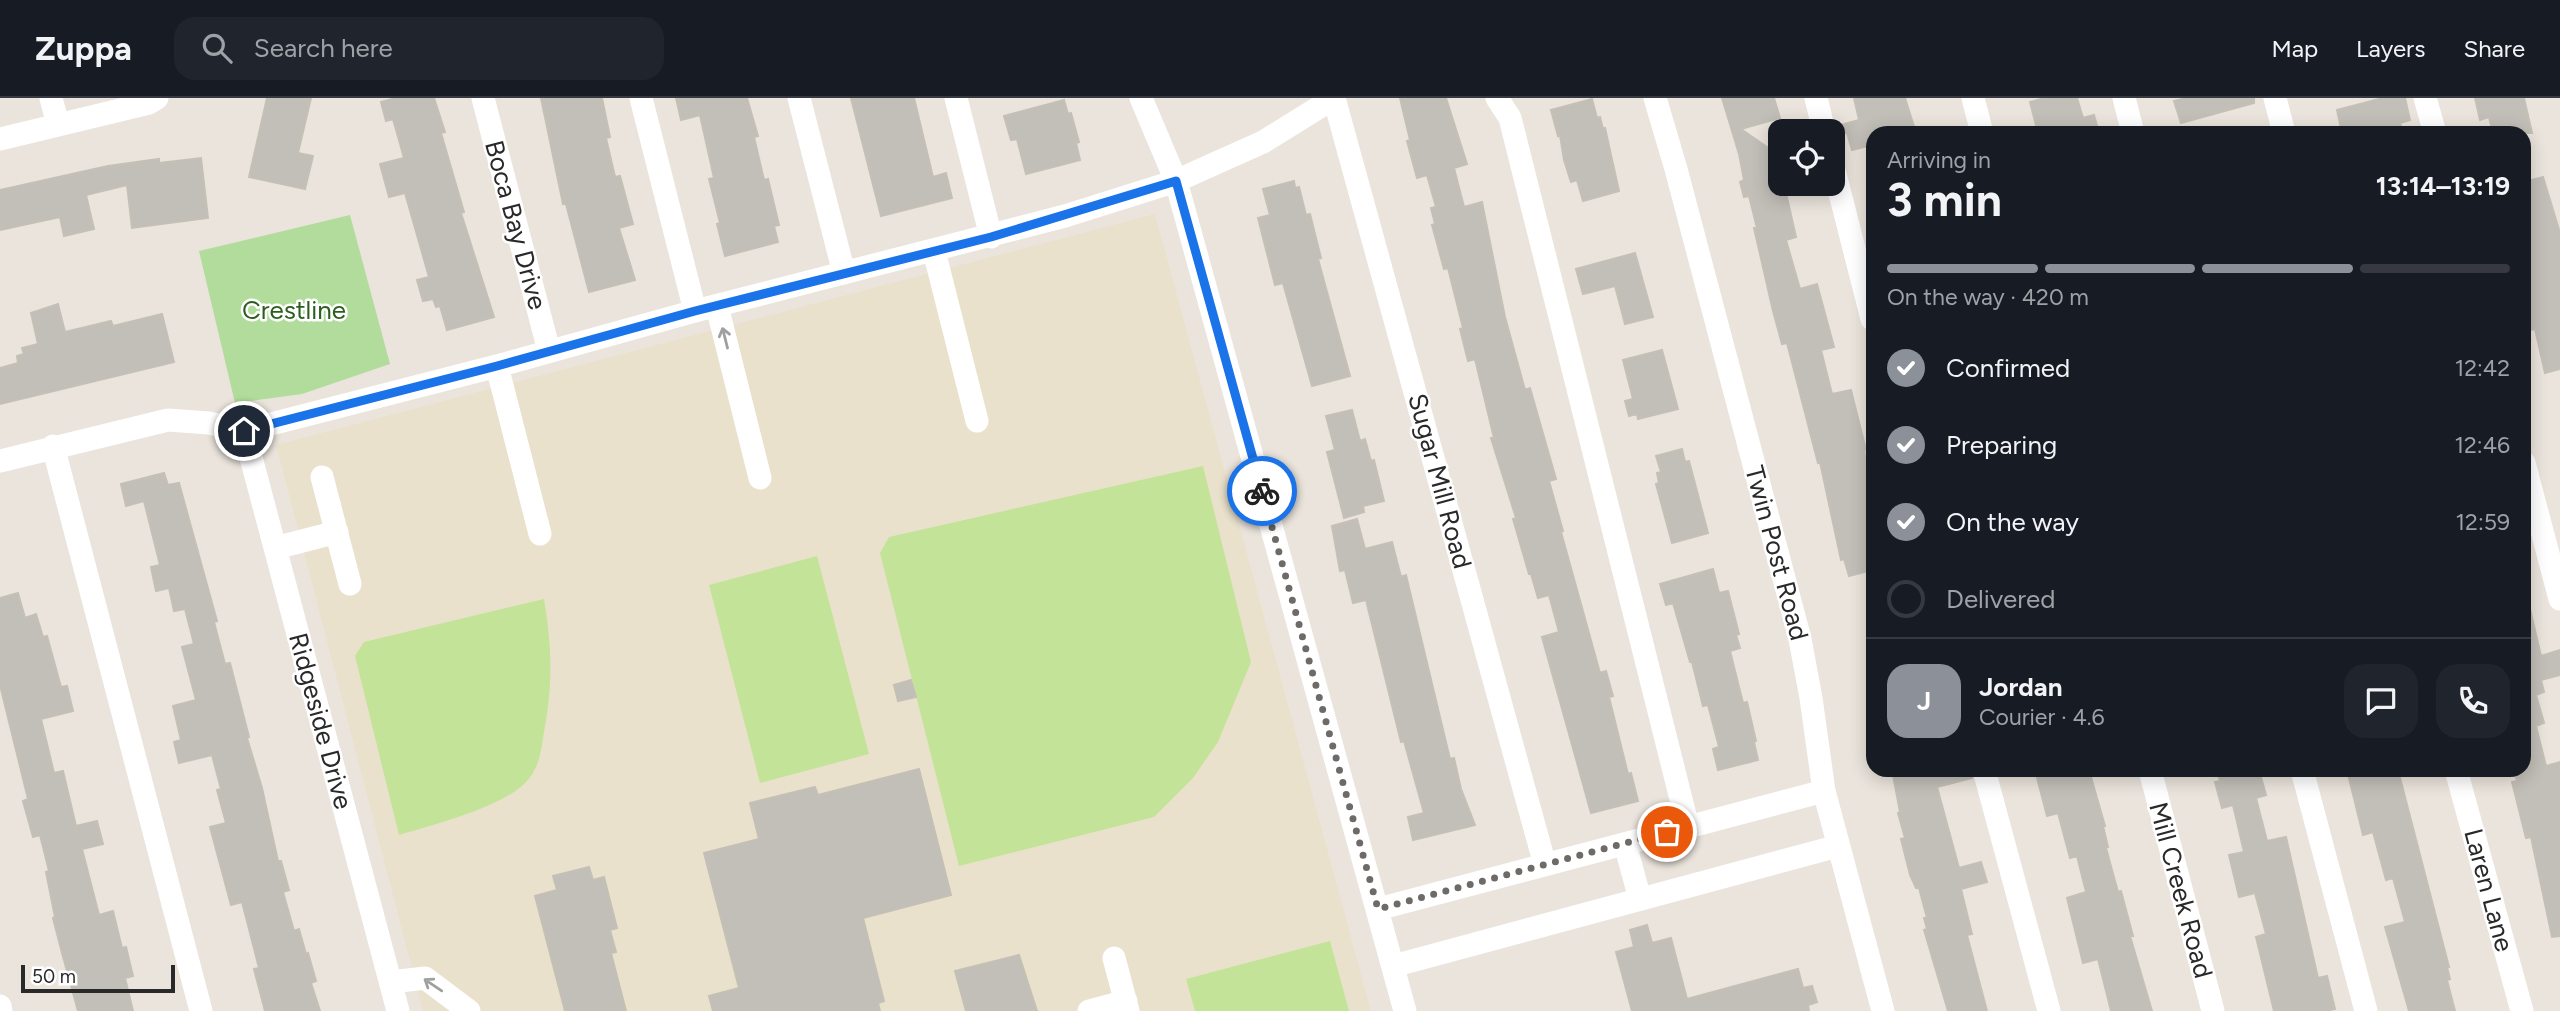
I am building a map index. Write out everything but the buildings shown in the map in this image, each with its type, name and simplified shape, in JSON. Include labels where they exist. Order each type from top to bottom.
[{"type":"street","points":[[51,98],[58,125]]},
{"type":"street","points":[[0,139],[149,103],[157,98]]},
{"type":"street","name":"Boca Bay Drive","points":[[483,98],[549,351]]},
{"type":"street","points":[[640,98],[706,309],[733,369],[760,478]]},
{"type":"street","points":[[799,98],[844,273]]},
{"type":"street","points":[[956,98],[991,237]]},
{"type":"street","points":[[1141,98],[1176,181],[1405,1011]]},
{"type":"street","points":[[0,461],[168,420],[244,431],[844,273],[991,237],[1176,181],[1263,142],[1334,98]]},
{"type":"street","name":"Sugar Mill Road","points":[[1334,98],[1545,865]]},
{"type":"street","points":[[1497,98],[1510,118],[1688,827]]},
{"type":"street","name":"Twin Post Road","points":[[1655,98],[1680,183],[1800,639],[1824,791],[1882,1011]]},
{"type":"street","points":[[1816,98],[1822,119]]},
{"type":"street","points":[[1973,98],[1980,126]]},
{"type":"street","points":[[2124,98],[2131,126]]},
{"type":"street","points":[[2275,98],[2282,126]]},
{"type":"street","points":[[2425,98],[2433,126]]},
{"type":"street","points":[[1841,196],[1866,295]]},
{"type":"street","points":[[934,251],[977,421]]},
{"type":"street","points":[[497,366],[540,534]]},
{"type":"street","name":"Ridgeside Drive","points":[[244,431],[398,1011]]},
{"type":"street","points":[[53,446],[201,1011]]},
{"type":"street","points":[[322,477],[350,584]]},
{"type":"street","points":[[2531,489],[2560,599]]},
{"type":"street","points":[[275,548],[337,532]]},
{"type":"street","points":[[1986,777],[2049,1011]]},
{"type":"street","name":"Mill Creek Road","points":[[2152,777],[2213,1011]]},
{"type":"street","points":[[2304,777],[2365,1011]]},
{"type":"street","name":"Laren Lane","points":[[2458,777],[2522,1011]]},
{"type":"street","points":[[1378,909],[1824,791]]},
{"type":"street","points":[[1625,844],[1640,899]]},
{"type":"street","points":[[1393,966],[1838,846]]},
{"type":"street","points":[[1089,1011],[1127,1006],[1114,958]]},
{"type":"street","points":[[391,982],[425,978],[469,1011]]},
{"type":"shaded area","points":[[1155,214],[1371,1011],[423,1011],[276,445]]},
{"type":"green space","name":"Crestline","points":[[350,215],[390,364],[302,394],[235,403],[199,251]]},
{"type":"green space","points":[[1203,466],[1251,662],[1218,742],[1193,778],[1154,817],[959,866],[880,553],[889,537]]},
{"type":"green space","points":[[817,556],[869,754],[760,783],[709,585]]},
{"type":"green space","points":[[544,599],[549,633],[550,681],[542,747],[533,774],[523,785],[498,801],[464,815],[399,835],[355,656],[364,642]]},
{"type":"green space","points":[[1330,941],[1349,1011],[1195,1011],[1186,979]]},
{"type":"way so far","points":[[1262,491],[1378,909],[1667,832]]},
{"type":"route","points":[[244,431],[497,366],[695,311],[991,237],[1176,181],[1262,491]]}]
